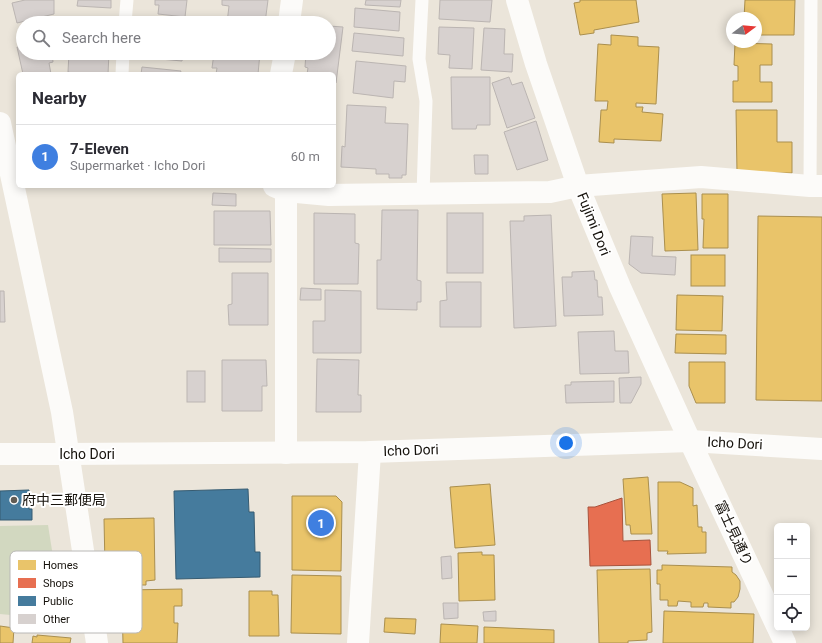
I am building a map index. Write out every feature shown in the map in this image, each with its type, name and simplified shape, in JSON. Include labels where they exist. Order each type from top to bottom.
[{"type":"street","points":[[290,16],[292,0]]},
{"type":"street","name":"Fujimi Dori","points":[[516,0],[536,64],[578,186],[620,287],[690,441]]},
{"type":"street","points":[[282,72],[283,60]]},
{"type":"street","points":[[7,130],[16,176]]},
{"type":"street","points":[[286,453],[280,188],[329,195],[550,192],[578,186],[701,177],[816,186]]},
{"type":"street","points":[[18,188],[62,412],[83,551]]},
{"type":"street","name":"Icho Dori","points":[[0,454],[370,452],[690,441],[822,449]]},
{"type":"street","name":"富士見通り","points":[[690,441],[774,619]]},
{"type":"street","points":[[358,643],[370,452]]},
{"type":"street","name":"富士見通り","points":[[780,631],[785,643]]},
{"type":"street","points":[[95,633],[97,643]]},
{"type":"lane","points":[[126,16],[127,0]]},
{"type":"lane","points":[[422,0],[419,59],[426,102],[423,194]]},
{"type":"lane","points":[[811,0],[816,186]]},
{"type":"lane","points":[[122,72],[123,60]]},
{"type":"green space","points":[[48,525],[52,551],[10,551],[10,615],[0,614],[0,526]]},
{"type":"building: Homes","points":[[580,0],[636,0],[639,22],[594,30],[594,33],[580,35],[574,3],[580,2]]},
{"type":"building: Homes","points":[[745,0],[795,0],[794,35],[762,35],[762,12],[744,12]]},
{"type":"building: Homes","points":[[611,35],[638,37],[638,46],[659,47],[656,104],[636,103],[636,107],[643,107],[642,112],[663,114],[661,141],[614,139],[614,143],[599,142],[601,110],[607,110],[608,101],[595,101],[598,44],[611,45]]},
{"type":"building: Homes","points":[[762,44],[772,44],[772,65],[760,65],[760,82],[772,82],[772,102],[733,102],[733,81],[738,81],[738,66],[734,65],[735,48],[762,48]]},
{"type":"building: Homes","points":[[736,110],[777,110],[777,142],[792,142],[792,173],[737,173]]},
{"type":"building: Homes","points":[[696,193],[698,250],[665,251],[662,194]]},
{"type":"building: Homes","points":[[702,194],[728,194],[728,248],[703,248],[704,219],[702,219]]},
{"type":"building: Homes","points":[[758,216],[822,217],[822,401],[756,400]]},
{"type":"building: Homes","points":[[691,255],[725,255],[725,286],[691,286]]},
{"type":"building: Homes","points":[[677,295],[723,296],[722,331],[676,330]]},
{"type":"building: Homes","points":[[676,334],[726,335],[726,354],[675,353]]},
{"type":"building: Homes","points":[[689,362],[725,362],[725,403],[696,403],[689,386]]},
{"type":"building: Homes","points":[[648,477],[652,534],[631,534],[630,525],[626,525],[623,479]]},
{"type":"building: Homes","points":[[658,482],[680,482],[693,488],[693,506],[697,505],[698,527],[702,527],[702,532],[706,532],[706,553],[667,554],[668,551],[658,551]]},
{"type":"building: Homes","points":[[490,484],[495,545],[455,548],[450,487]]},
{"type":"building: Homes","points":[[292,496],[336,496],[342,502],[341,571],[292,570]]},
{"type":"building: Homes","points":[[154,518],[155,580],[146,581],[146,585],[142,585],[142,551],[105,551],[104,519]]},
{"type":"building: Homes","points":[[482,552],[482,555],[494,555],[495,600],[459,601],[458,553]]},
{"type":"building: Homes","points":[[662,565],[732,567],[732,572],[740,581],[738,597],[734,602],[731,602],[731,608],[708,607],[708,603],[704,603],[703,607],[691,607],[691,602],[678,601],[677,606],[668,606],[668,600],[660,600],[660,584],[657,584],[657,570],[662,570]]},
{"type":"building: Homes","points":[[650,569],[652,632],[647,633],[647,640],[628,641],[628,643],[599,643],[597,570]]},
{"type":"building: Homes","points":[[292,575],[341,576],[341,634],[291,633]]},
{"type":"building: Homes","points":[[182,589],[182,606],[174,606],[174,623],[178,623],[177,643],[123,643],[123,633],[142,633],[142,590]]},
{"type":"building: Homes","points":[[249,591],[272,591],[272,595],[278,595],[279,636],[249,636]]},
{"type":"building: Homes","points":[[664,611],[754,614],[753,643],[663,643]]},
{"type":"building: Homes","points":[[385,618],[416,619],[415,634],[384,632]]},
{"type":"building: Homes","points":[[441,624],[478,626],[477,643],[440,643]]},
{"type":"building: Homes","points":[[0,626],[10,627],[10,633],[14,633],[13,643],[0,643]]},
{"type":"building: Homes","points":[[484,627],[554,630],[554,643],[484,643]]},
{"type":"building: Homes","points":[[37,635],[71,638],[70,643],[32,643],[33,636],[37,637]]},
{"type":"building: Shops","points":[[622,498],[623,541],[650,540],[651,565],[590,566],[588,507],[595,507]]},
{"type":"building: Public","points":[[248,489],[249,512],[254,512],[255,552],[260,552],[260,577],[176,579],[174,491]]},
{"type":"building: Public","name":"府中三郵便局","points":[[29,490],[29,509],[32,509],[32,520],[0,520],[0,491]]},
{"type":"building: Other","points":[[25,0],[54,0],[54,14],[46,16],[16,16],[16,19],[12,3]]},
{"type":"building: Other","points":[[78,0],[111,0],[111,8],[77,6]]},
{"type":"building: Other","points":[[155,0],[187,0],[185,16],[158,14],[159,5],[155,5]]},
{"type":"building: Other","points":[[222,0],[268,0],[266,16],[228,16],[229,6],[222,5]]},
{"type":"building: Other","points":[[366,0],[401,0],[400,7],[365,5]]},
{"type":"building: Other","points":[[440,0],[492,0],[490,22],[439,19]]},
{"type":"building: Other","points":[[355,8],[400,12],[399,31],[354,27]]},
{"type":"building: Other","points":[[336,26],[343,27],[336,83],[336,72],[307,72],[308,68],[305,67],[306,60],[336,60]]},
{"type":"building: Other","points":[[439,27],[474,28],[472,69],[449,68],[450,55],[438,54]]},
{"type":"building: Other","points":[[484,28],[505,29],[504,54],[513,54],[512,72],[481,70]]},
{"type":"building: Other","points":[[354,33],[404,38],[403,56],[352,51]]},
{"type":"building: Other","points":[[20,60],[53,60],[53,62],[49,63],[51,72],[23,72]]},
{"type":"building: Other","points":[[69,60],[109,60],[108,72],[68,72]]},
{"type":"building: Other","points":[[213,60],[259,60],[258,72],[216,72],[217,68],[212,68]]},
{"type":"building: Other","points":[[356,61],[406,66],[405,82],[394,81],[393,98],[353,93]]},
{"type":"building: Other","points":[[142,67],[181,71],[181,72],[141,72]]},
{"type":"building: Other","points":[[451,77],[490,77],[490,125],[477,125],[476,129],[452,129]]},
{"type":"building: Other","points":[[509,77],[512,85],[522,82],[535,118],[507,128],[492,83]]},
{"type":"building: Other","points":[[347,105],[386,107],[385,123],[408,124],[406,175],[402,175],[402,178],[389,178],[389,174],[376,174],[376,169],[341,167],[342,146],[345,147]]},
{"type":"building: Other","points":[[536,121],[548,160],[517,170],[504,132]]},
{"type":"building: Other","points":[[474,155],[488,155],[488,174],[475,174]]},
{"type":"building: Other","points":[[213,193],[236,194],[236,206],[212,205]]},
{"type":"building: Other","points":[[382,210],[418,210],[417,280],[421,281],[421,302],[417,302],[417,310],[377,309],[377,260],[381,260]]},
{"type":"building: Other","points":[[214,211],[270,211],[271,245],[214,245]]},
{"type":"building: Other","points":[[314,213],[355,214],[355,243],[359,244],[358,284],[314,284]]},
{"type":"building: Other","points":[[447,213],[483,213],[483,273],[447,273]]},
{"type":"building: Other","points":[[551,215],[556,326],[514,328],[510,221],[524,221],[524,216]]},
{"type":"building: Other","points":[[631,236],[653,237],[652,256],[676,257],[675,275],[641,273],[629,264]]},
{"type":"building: Other","points":[[219,248],[271,249],[271,262],[219,262]]},
{"type":"building: Other","points":[[594,271],[595,280],[597,280],[598,297],[602,297],[603,315],[564,316],[562,277],[572,277],[572,272]]},
{"type":"building: Other","points":[[232,273],[268,273],[268,325],[229,325],[228,305],[232,304]]},
{"type":"building: Other","points":[[446,282],[481,282],[481,327],[440,327],[440,301],[447,300]]},
{"type":"building: Other","points":[[301,288],[321,289],[321,300],[300,300]]},
{"type":"building: Other","points":[[325,290],[361,291],[361,353],[313,353],[313,321],[325,321]]},
{"type":"building: Other","points":[[0,291],[4,291],[5,322],[0,322]]},
{"type":"building: Other","points":[[614,331],[615,351],[628,351],[629,373],[580,374],[578,332]]},
{"type":"building: Other","points":[[317,359],[359,360],[358,395],[361,395],[361,412],[316,412]]},
{"type":"building: Other","points":[[222,360],[266,360],[267,386],[262,386],[262,411],[222,411]]},
{"type":"building: Other","points":[[187,371],[205,371],[205,402],[187,402]]},
{"type":"building: Other","points":[[641,377],[641,384],[631,403],[620,403],[619,378]]},
{"type":"building: Other","points":[[614,381],[614,402],[566,403],[565,385],[571,385],[571,382]]},
{"type":"building: Other","points":[[451,556],[452,578],[442,579],[441,557]]},
{"type":"building: Other","points":[[443,603],[458,603],[458,618],[444,619]]},
{"type":"building: Other","points":[[496,611],[496,621],[484,621],[483,612]]},
{"type":"place","name":"府中三郵便局","points":[[14,500]]},
{"type":"place","name":"7-Eleven","points":[[321,523]]}]
